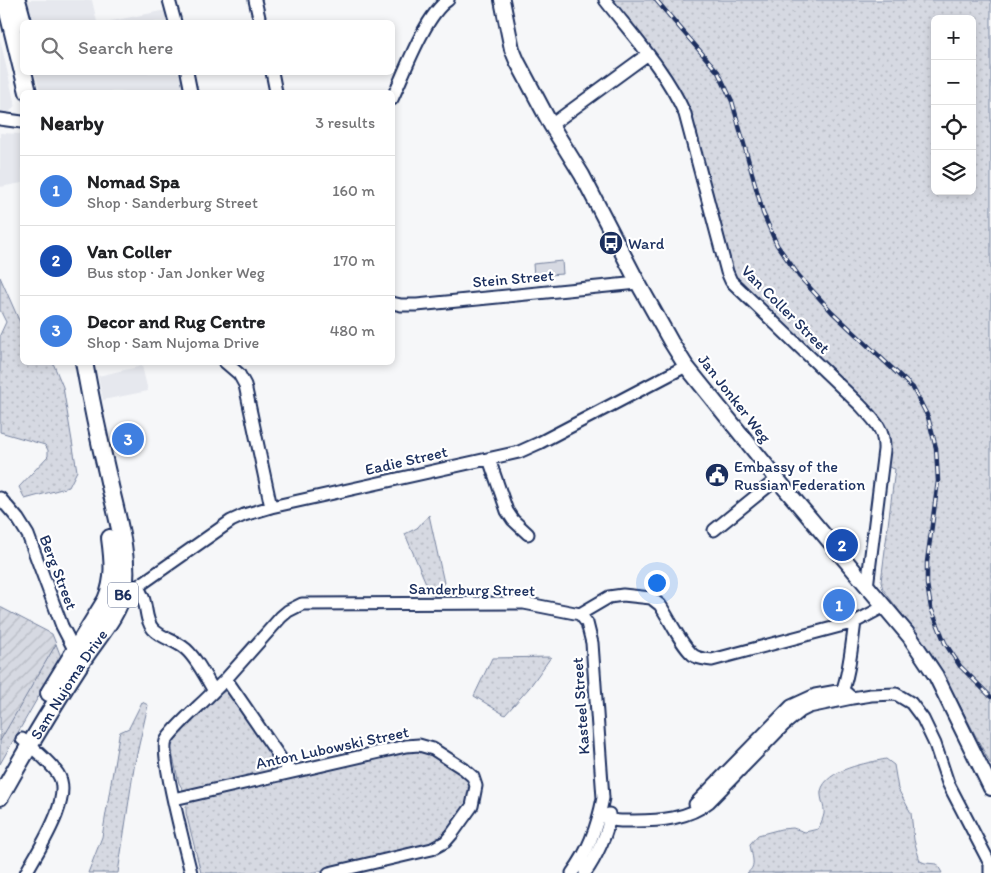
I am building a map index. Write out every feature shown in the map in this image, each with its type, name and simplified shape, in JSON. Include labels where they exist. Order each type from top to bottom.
[{"type":"highway","points":[[5,0],[20,59]]},
{"type":"highway","points":[[17,0],[22,20]]},
{"type":"highway","points":[[24,75],[28,90]]},
{"type":"highway","points":[[36,75],[40,90]]},
{"type":"highway","name":"Sam Nujoma Drive","points":[[74,365],[108,527],[113,568],[124,587]]},
{"type":"highway","name":"Sam Nujoma Drive","points":[[0,777],[25,742],[78,656],[113,617],[122,599],[126,568],[85,365]]},
{"type":"highway","name":"Sam Nujoma Drive","points":[[0,797],[25,742]]},
{"type":"main road","name":"Jan Jonker Weg","points":[[502,0],[512,48],[551,125],[582,175],[638,283],[686,366],[776,479],[910,637],[929,664],[991,788]]},
{"type":"street","points":[[170,0],[175,20]]},
{"type":"street","points":[[255,0],[260,20]]},
{"type":"street","points":[[395,93],[418,43],[439,8],[448,0]]},
{"type":"street","name":"Van Coller Street","points":[[604,0],[648,54],[676,94],[685,114],[731,281],[860,405],[877,423],[882,432],[884,450],[867,588]]},
{"type":"street","points":[[551,125],[648,54]]},
{"type":"street","points":[[187,75],[190,90]]},
{"type":"street","points":[[273,75],[276,90]]},
{"type":"street","points":[[0,119],[20,122]]},
{"type":"street","name":"Stein Street","points":[[395,305],[417,305],[638,283]]},
{"type":"street","points":[[228,365],[239,374],[245,385],[271,507]]},
{"type":"street","name":"Eadie Street","points":[[124,587],[226,524],[244,515],[271,507],[519,452],[686,366]]},
{"type":"street","points":[[489,459],[508,514],[528,534]]},
{"type":"street","points":[[714,530],[776,479]]},
{"type":"street","name":"Berg Street","points":[[0,498],[18,519],[28,535],[62,626],[78,656]]},
{"type":"street","points":[[124,587],[144,597],[148,620],[152,628],[157,633],[184,647],[214,691],[170,736],[165,744],[165,758],[191,873]]},
{"type":"street","points":[[580,614],[613,596],[630,595],[651,598],[660,605],[688,650],[693,655],[712,660],[855,622],[883,607]]},
{"type":"street","name":"Sanderburg Street","points":[[214,691],[281,617],[302,604],[524,603],[580,614]]},
{"type":"street","name":"Kasteel Street","points":[[580,614],[587,622],[592,643],[605,816]]},
{"type":"street","points":[[848,694],[855,622]]},
{"type":"street","points":[[226,679],[290,772]]},
{"type":"street","points":[[605,816],[657,820],[688,814],[703,807],[796,714],[809,707],[836,702],[848,694]]},
{"type":"street","points":[[688,814],[792,706],[815,695],[896,694],[903,697],[916,708],[934,744],[948,783],[990,864],[990,873]]},
{"type":"street","points":[[25,742],[59,775],[63,789],[59,811],[26,873]]},
{"type":"street","name":"Anton Lubowski Street","points":[[174,799],[406,746],[419,745],[433,749],[451,759],[464,769],[474,781],[476,786],[472,806],[445,842],[432,849],[415,854],[329,873]]},
{"type":"street","points":[[572,873],[605,816]]},
{"type":"street","points":[[585,873],[599,849],[605,816]]},
{"type":"shaded area","points":[[18,0],[92,0],[97,20],[23,20]]},
{"type":"shaded area","points":[[605,0],[991,0],[991,765],[937,662],[883,589],[881,582],[895,469],[882,465],[882,433],[737,288],[685,114]]},
{"type":"shaded area","points":[[166,10],[168,20],[117,20]]},
{"type":"shaded area","points":[[0,39],[15,105],[6,117],[0,116]]},
{"type":"shaded area","points":[[36,75],[181,75],[184,90],[39,90]]},
{"type":"shaded area","points":[[0,133],[20,134],[20,183],[0,187]]},
{"type":"shaded area","points":[[562,261],[563,274],[534,276],[533,264]]},
{"type":"shaded area","points":[[0,277],[20,322],[20,365],[54,365],[63,387],[77,471],[69,487],[25,499],[19,487],[48,456],[48,450],[45,445],[0,432],[0,335],[6,322],[0,310]]},
{"type":"shaded area","points":[[142,366],[148,391],[103,400],[98,376]]},
{"type":"shaded area","points":[[429,515],[446,592],[431,595],[405,534],[417,528]]},
{"type":"shaded area","points":[[0,607],[52,634],[56,644],[0,741]]},
{"type":"shaded area","points":[[56,644],[61,657],[0,764],[0,740]]},
{"type":"shaded area","points":[[551,657],[529,688],[505,715],[474,696],[492,658]]},
{"type":"shaded area","points":[[227,691],[233,695],[280,765],[276,771],[190,791],[183,790],[179,783],[171,748],[176,738],[219,693]]},
{"type":"shaded area","points":[[142,702],[148,705],[134,767],[118,873],[88,873],[102,837],[119,735],[120,732],[129,728]]},
{"type":"shaded area","points":[[407,750],[424,750],[437,755],[468,779],[471,790],[468,802],[435,843],[421,849],[310,873],[201,873],[186,813],[186,806],[191,800]]},
{"type":"shaded area","points":[[886,759],[894,765],[898,789],[911,813],[914,840],[920,861],[937,864],[942,873],[747,873],[753,864],[750,844],[758,835],[781,829],[793,828],[805,832],[818,829],[824,814],[821,791],[824,783],[848,768]]},
{"type":"railway","points":[[656,0],[718,72],[732,101],[763,213],[777,245],[799,276],[832,312],[913,388],[928,417],[936,448],[938,481],[927,562],[927,584],[931,608],[945,643],[960,666],[991,697]]},
{"type":"place","name":"Ward","points":[[611,243]]},
{"type":"place","name":"Decor and Rug Centre","points":[[128,439]]},
{"type":"place","name":"Embassy of the Russian Federation","points":[[717,475]]},
{"type":"place","name":"Van Coller","points":[[842,545]]},
{"type":"place","name":"Nomad Spa","points":[[839,605]]}]
